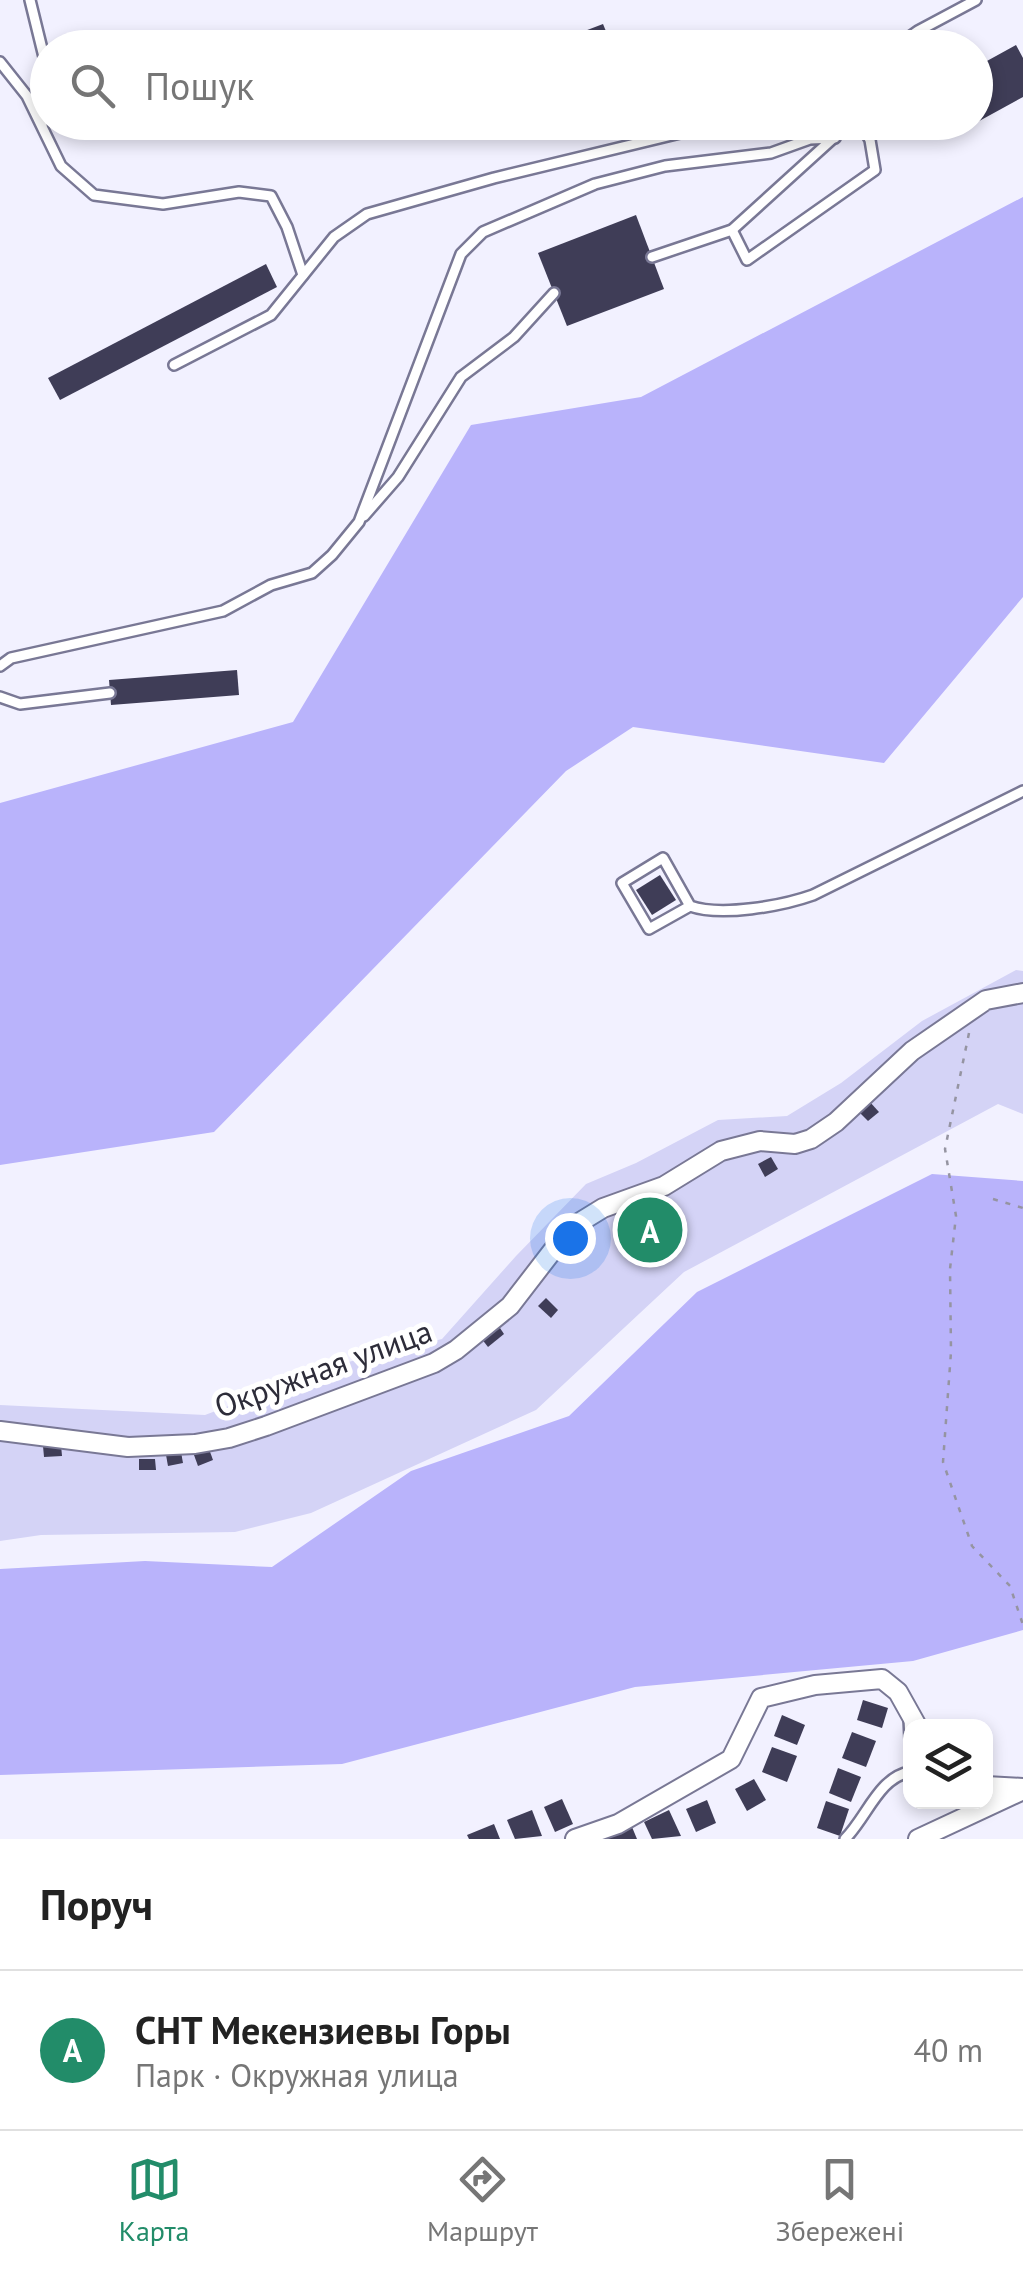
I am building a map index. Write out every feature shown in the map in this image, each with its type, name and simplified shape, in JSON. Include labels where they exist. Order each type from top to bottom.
[{"type":"street","name":"Окружная улица","points":[[0,1431],[128,1446],[196,1444],[266,1426],[434,1363],[510,1306],[557,1244],[602,1208],[664,1186],[721,1151],[760,1141],[795,1144],[812,1139],[836,1122],[912,1051],[996,996],[1023,993]]},
{"type":"street","points":[[576,1839],[618,1824],[731,1759],[761,1698],[815,1685],[882,1680],[898,1692],[912,1719]]},
{"type":"street","points":[[993,1787],[1023,1789]]},
{"type":"street","points":[[918,1839],[1023,1789]]},
{"type":"lane","points":[[30,0],[37,30]]},
{"type":"lane","points":[[923,30],[976,0]]},
{"type":"lane","points":[[0,62],[30,104]]},
{"type":"lane","points":[[48,140],[61,166],[94,195],[163,204],[240,192],[271,196],[287,227],[303,275]]},
{"type":"lane","points":[[174,364],[271,315],[334,237],[367,214],[651,140]]},
{"type":"lane","points":[[359,522],[461,254],[483,232],[595,184],[665,166],[771,153],[807,140]]},
{"type":"lane","points":[[652,257],[732,230],[832,140]]},
{"type":"lane","points":[[732,230],[747,260],[875,170],[870,140]]},
{"type":"lane","points":[[0,666],[11,658],[223,611],[271,585],[312,573],[398,478],[461,377],[514,337],[554,293]]},
{"type":"lane","points":[[0,697],[20,704],[110,693]]},
{"type":"lane","points":[[690,906],[649,929],[622,883],[663,858],[690,906],[703,911],[789,904],[1023,791]]},
{"type":"lane","points":[[846,1839],[887,1780],[903,1774]]},
{"type":"path","points":[[973,1009],[945,1149],[956,1216],[950,1269],[951,1352],[943,1462],[972,1546],[1010,1586],[1023,1625]]},
{"type":"path","points":[[993,1198],[1023,1208]]},
{"type":"shaded area","points":[[1023,197],[1023,597],[884,763],[633,727],[566,771],[214,1132],[0,1165],[0,803],[293,722],[471,425],[641,397]]},
{"type":"shaded area","points":[[1016,970],[1023,971],[1023,1114],[998,1104],[684,1272],[536,1410],[311,1513],[235,1532],[41,1535],[0,1541],[0,1405],[205,1415],[340,1364],[442,1339],[586,1184],[718,1120],[787,1116],[841,1083],[922,1021]]},
{"type":"shaded area","points":[[932,1174],[1023,1181],[1023,1630],[913,1661],[635,1687],[342,1764],[0,1775],[0,1569],[145,1561],[272,1567],[411,1471],[569,1416],[697,1292]]},
{"type":"building","points":[[1016,45],[1023,58],[1023,97],[993,113],[993,58]]},
{"type":"building","points":[[636,215],[664,289],[567,326],[538,253]]},
{"type":"building","points":[[266,264],[277,287],[60,400],[48,378]]},
{"type":"building","points":[[237,670],[239,695],[111,705],[109,680]]},
{"type":"building","points":[[660,875],[676,900],[652,915],[636,890]]},
{"type":"building","points":[[869,1101],[879,1112],[868,1121],[858,1111]]},
{"type":"building","points":[[771,1157],[778,1169],[765,1177],[758,1164]]},
{"type":"building","points":[[643,1203],[647,1212],[632,1219],[628,1210]]},
{"type":"building","points":[[546,1298],[558,1310],[551,1318],[538,1306]]},
{"type":"building","points":[[498,1325],[504,1334],[488,1347],[481,1338]]},
{"type":"building","points":[[61,1445],[62,1456],[44,1457],[43,1446]]},
{"type":"building","points":[[209,1449],[213,1460],[198,1466],[194,1455]]},
{"type":"building","points":[[181,1452],[183,1463],[168,1466],[166,1455]]},
{"type":"building","points":[[139,1459],[155,1459],[156,1470],[139,1470]]},
{"type":"building","points":[[863,1700],[888,1708],[882,1728],[857,1720]]},
{"type":"building","points":[[782,1715],[805,1725],[797,1745],[774,1736]]},
{"type":"building","points":[[852,1732],[876,1741],[866,1767],[842,1758]]},
{"type":"building","points":[[772,1747],[797,1756],[787,1782],[762,1772]]},
{"type":"building","points":[[838,1768],[861,1777],[851,1802],[829,1793]]},
{"type":"building","points":[[754,1779],[766,1800],[747,1811],[735,1789]]},
{"type":"building","points":[[562,1799],[573,1824],[555,1832],[544,1807]]},
{"type":"building","points":[[707,1800],[716,1823],[696,1832],[686,1809]]},
{"type":"building","points":[[826,1801],[849,1809],[840,1836],[817,1828]]},
{"type":"building","points":[[532,1810],[542,1836],[515,1839],[507,1820]]},
{"type":"building","points":[[669,1810],[681,1836],[652,1839],[644,1822]]},
{"type":"building","points":[[494,1824],[500,1839],[469,1839],[467,1835]]},
{"type":"building","points":[[632,1827],[637,1839],[606,1839]]},
{"type":"place","name":"СНТ Мекензиевы Горы","points":[[650,1230]]}]
